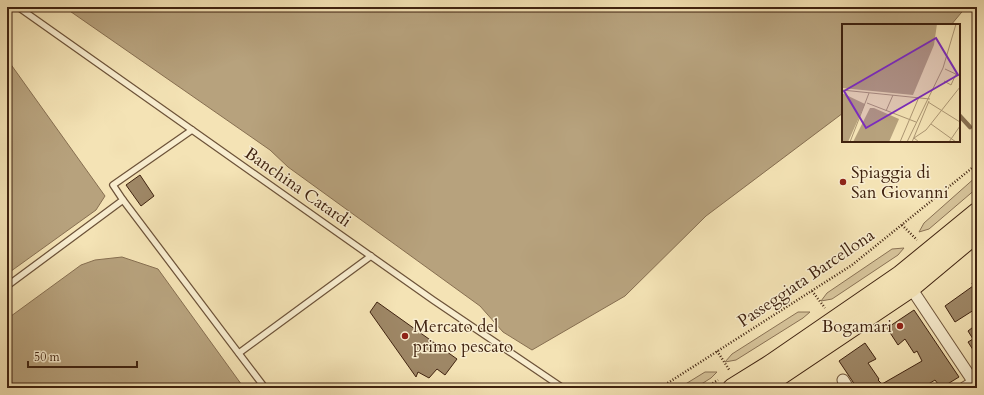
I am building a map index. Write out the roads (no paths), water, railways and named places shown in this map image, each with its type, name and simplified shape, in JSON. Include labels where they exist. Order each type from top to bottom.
[{"type":"main road","points":[[731,380],[772,363],[835,320],[900,275],[977,212]]},
{"type":"main road","points":[[762,388],[911,288],[977,233]]},
{"type":"street","points":[[911,288],[972,385]]},
{"type":"lane","name":"Banchina Catardi","points":[[18,7],[371,256],[563,388]]},
{"type":"lane","points":[[192,130],[112,185],[265,388]]},
{"type":"lane","points":[[7,286],[123,200]]},
{"type":"lane","points":[[239,353],[371,256]]},
{"type":"waterway","points":[[960,116],[970,127]]},
{"type":"place","name":"Spiaggia di San Giovanni","points":[[843,182]]},
{"type":"place","name":"Bogamari","points":[[900,326]]},
{"type":"place","name":"Mercato del primo pescato","points":[[405,336]]}]
